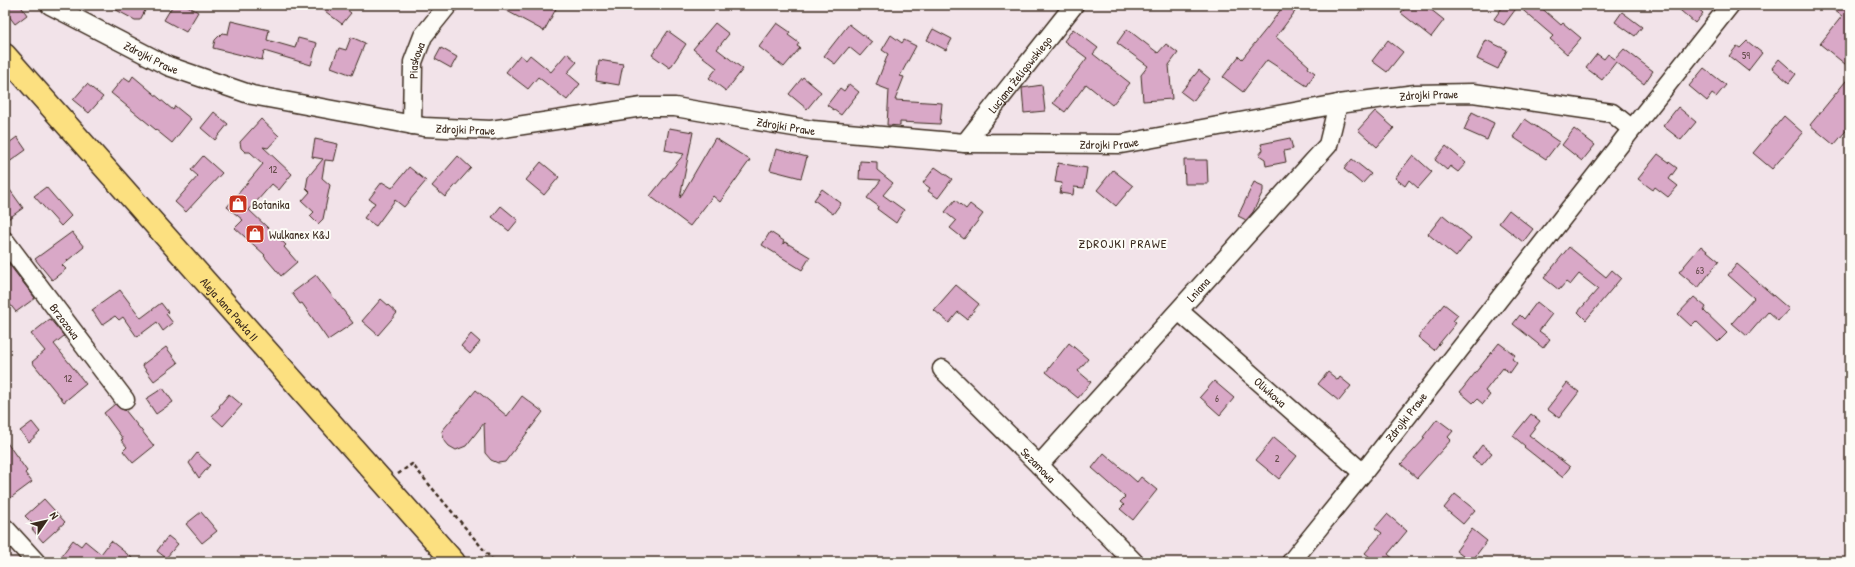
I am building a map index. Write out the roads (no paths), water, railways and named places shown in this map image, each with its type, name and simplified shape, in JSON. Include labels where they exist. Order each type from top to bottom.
[{"type":"main road","name":"Aleja Jana Pawła II","points":[[5,55],[454,562]]},
{"type":"street","name":"Zdrojki Prawe","points":[[50,5],[168,66],[252,95],[412,125],[466,130],[491,130],[642,107],[675,107],[812,130],[965,143],[1121,144],[1338,104],[1416,94],[1473,93],[1612,113],[1632,129],[1363,473],[1291,562]]},
{"type":"street","name":"Piaskowa","points":[[412,125],[413,62],[423,36],[448,5]]},
{"type":"street","name":"Lucjana Żeligowskiego","points":[[965,143],[1074,5]]},
{"type":"street","points":[[1632,129],[1730,5]]},
{"type":"street","name":"Lniana","points":[[1039,465],[1328,146],[1338,104]]},
{"type":"street","name":"Brzozowa","points":[[5,242],[125,400]]},
{"type":"street","name":"Oliwkowa","points":[[1179,311],[1363,473]]},
{"type":"street","name":"Sezamowa","points":[[942,369],[1134,562]]},
{"type":"street","points":[[5,528],[36,562]]},
{"type":"place","name":"Botanika","points":[[238,204]]},
{"type":"place","name":"Wulkanex K&J","points":[[255,234]]},
{"type":"district","name":"ZDROJKI PRAWE","points":[[1123,243]]}]
